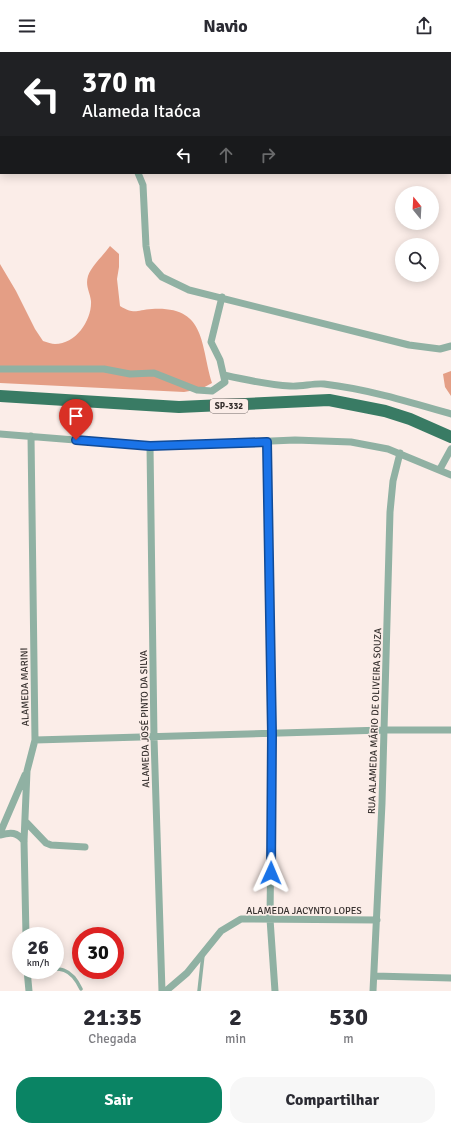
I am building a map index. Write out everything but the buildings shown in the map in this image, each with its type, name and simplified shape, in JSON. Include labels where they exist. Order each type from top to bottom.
[{"type":"main road","name":"SP-332","points":[[0,396],[179,407],[329,400],[385,411],[410,419],[451,437]]},
{"type":"street","points":[[138,174],[143,186],[146,246],[149,263],[162,277],[189,290],[222,297],[409,345],[440,349],[451,346]]},
{"type":"street","points":[[0,369],[104,369],[130,374],[154,373],[191,389],[212,391],[225,382],[211,342],[222,297]]},
{"type":"street","points":[[224,376],[256,383],[292,387],[322,384],[408,401],[451,414]]},
{"type":"street","points":[[0,434],[150,446],[329,440],[351,442],[388,449],[440,469],[451,475]]},
{"type":"street","name":"ALAMEDA MARINI","points":[[26,927],[24,841],[27,771],[35,740],[31,436]]},
{"type":"street","points":[[267,442],[272,734],[270,919],[275,991]]},
{"type":"street","name":"ALAMEDA JOSÉ PINTO DA SILVA","points":[[150,446],[154,738],[162,991]]},
{"type":"street","points":[[440,469],[451,449]]},
{"type":"street","name":"RUA ALAMEDA MÁRIO DE OLIVEIRA SOUZA","points":[[373,991],[384,730],[390,512],[393,481],[400,453]]},
{"type":"street","points":[[35,740],[154,738],[384,730],[451,730]]},
{"type":"street","points":[[0,834],[27,771]]},
{"type":"street","points":[[25,821],[46,843],[51,846],[85,847]]},
{"type":"street","points":[[0,834],[16,833],[24,841]]},
{"type":"street","name":"ALAMEDA JACYNTO LOPES","points":[[166,991],[187,973],[221,931],[241,919],[377,920]]},
{"type":"street","points":[[374,976],[451,978]]},
{"type":"street","points":[[27,979],[28,990]]},
{"type":"lane","points":[[200,991],[203,954]]},
{"type":"lane","points":[[64,970],[70,972],[75,977],[81,989]]},
{"type":"shaded area","points":[[110,246],[119,254],[117,279],[120,306],[132,311],[152,309],[170,310],[182,314],[192,321],[198,330],[202,341],[212,383],[201,389],[184,392],[0,383],[0,264],[43,341],[54,344],[63,343],[76,335],[86,323],[91,308],[91,301],[87,286],[88,276],[95,264]]},
{"type":"shaded area","points":[[451,371],[451,396],[445,387],[443,374]]},
{"type":"route","points":[[76,440],[150,446],[267,442],[272,734],[271,873]]}]
